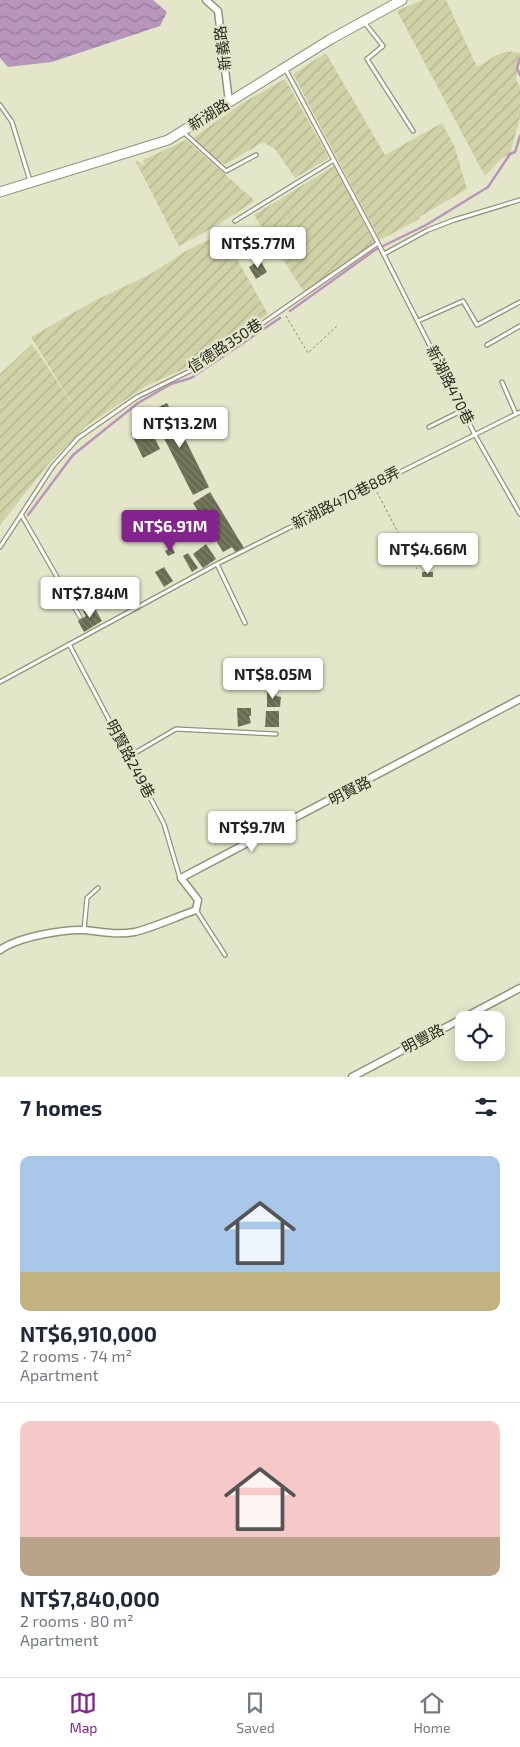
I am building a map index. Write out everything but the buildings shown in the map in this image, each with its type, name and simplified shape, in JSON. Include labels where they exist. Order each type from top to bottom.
[{"type":"street","name":"新義路","points":[[206,0],[218,11],[229,102]]},
{"type":"street","name":"新湖路","points":[[0,192],[30,181],[141,150],[183,132],[285,68],[402,0]]},
{"type":"street","name":"明賢路","points":[[181,878],[520,700]]},
{"type":"street","points":[[0,950],[22,940],[84,930],[113,934],[136,932],[196,910],[198,900],[181,878]]},
{"type":"street","name":"明豐路","points":[[352,1077],[520,988]]},
{"type":"lane","points":[[363,21],[383,46],[367,59],[413,131]]},
{"type":"lane","points":[[285,68],[378,243]]},
{"type":"lane","points":[[0,105],[12,122],[30,181]]},
{"type":"lane","points":[[183,132],[226,171],[256,155]]},
{"type":"lane","points":[[235,221],[334,160]]},
{"type":"lane","points":[[384,254],[428,230],[520,200]]},
{"type":"lane","name":"新湖路470巷","points":[[378,243],[476,435],[520,514]]},
{"type":"lane","name":"信德路350巷","points":[[0,546],[22,516],[53,466],[78,438],[137,397],[204,364],[378,243]]},
{"type":"lane","points":[[418,322],[463,301],[477,325],[520,302]]},
{"type":"lane","points":[[487,345],[520,326]]},
{"type":"lane","points":[[502,382],[518,412]]},
{"type":"lane","points":[[429,427],[463,410]]},
{"type":"lane","name":"新湖路470巷88弄","points":[[0,682],[217,564],[373,484],[476,435],[518,412]]},
{"type":"lane","points":[[22,516],[80,617]]},
{"type":"lane","points":[[217,564],[246,623]]},
{"type":"lane","name":"明賢路249巷","points":[[69,644],[164,824],[181,878]]},
{"type":"lane","points":[[128,756],[176,729],[276,734]]},
{"type":"lane","points":[[84,930],[87,898],[98,888]]},
{"type":"lane","points":[[196,910],[225,955]]},
{"type":"path","points":[[282,309],[308,353],[338,325]]},
{"type":"path","points":[[373,484],[417,568]]},
{"type":"green space","points":[[422,0],[446,0],[477,67],[503,53],[520,53],[516,79],[520,88],[520,117],[510,154],[502,158],[485,176],[397,11]]},
{"type":"green space","points":[[326,53],[385,155],[442,123],[454,145],[467,189],[419,217],[419,219],[380,240],[293,74]]},
{"type":"green space","points":[[285,79],[329,158],[295,178],[275,149],[263,142],[226,164],[221,163],[193,138],[241,104]]},
{"type":"green space","points":[[186,140],[255,201],[179,246],[135,160],[144,165],[143,160]]},
{"type":"green space","points":[[334,166],[375,244],[304,292],[254,215]]},
{"type":"green space","points":[[222,233],[268,314],[202,361],[146,386],[86,426],[50,462],[0,525],[0,374],[32,344],[75,408],[31,337],[94,301],[149,275],[186,251]]},
{"type":"water","points":[[0,0],[153,0],[167,12],[160,26],[52,62],[8,67],[0,58]]},
{"type":"waterway","points":[[520,58],[517,68],[520,75]]},
{"type":"waterway","points":[[290,311],[375,250],[426,225],[488,187],[510,154],[515,152],[520,136]]},
{"type":"waterway","points":[[28,515],[73,455],[138,403],[171,384],[191,378],[280,318]]}]
